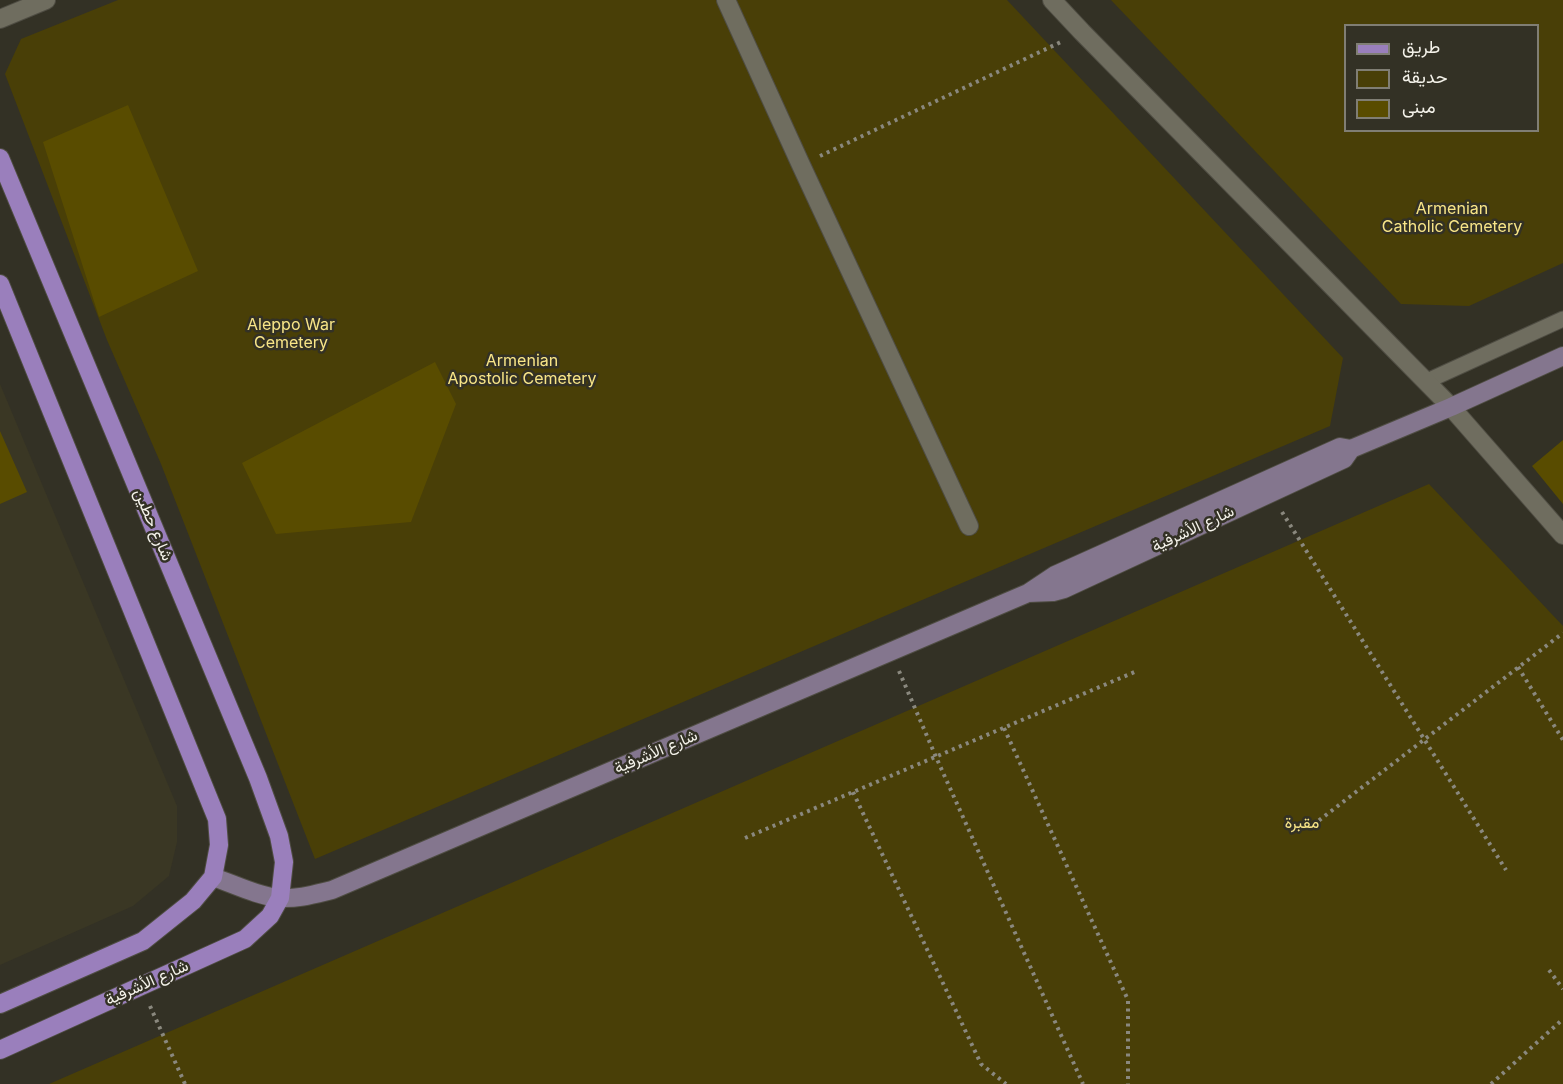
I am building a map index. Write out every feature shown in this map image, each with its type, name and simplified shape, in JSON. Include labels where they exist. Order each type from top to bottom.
[{"type":"main road","name":"شارع حطين","points":[[0,158],[258,778],[279,836],[284,862],[280,898]]},
{"type":"main road","points":[[0,284],[217,819],[219,845],[213,876],[193,902],[143,941],[0,1004]]},
{"type":"main road","name":"شارع الأشرفية","points":[[0,1050],[245,939],[270,916],[280,898]]},
{"type":"street","points":[[0,19],[46,0]]},
{"type":"street","points":[[726,0],[969,525]]},
{"type":"street","points":[[1052,0],[1451,407],[1563,535]]},
{"type":"street","name":"شارع الأشرفية","points":[[1028,593],[1064,589],[1344,459],[1351,449],[1563,356]]},
{"type":"street","name":"شارع الأشرفية","points":[[213,876],[280,898],[303,897],[332,890],[1028,593],[1062,571],[1340,447],[1351,449]]},
{"type":"lane","points":[[1425,382],[1563,319]]},
{"type":"path","points":[[801,165],[1082,32]]},
{"type":"path","points":[[1270,493],[1506,870]]},
{"type":"path","points":[[1313,825],[1563,633]]},
{"type":"path","points":[[891,652],[1083,1084]]},
{"type":"path","points":[[1518,667],[1563,740]]},
{"type":"path","points":[[745,838],[1137,671]]},
{"type":"path","points":[[1004,728],[1128,1000],[1128,1084]]},
{"type":"path","points":[[853,792],[981,1064],[1006,1084]]},
{"type":"path","points":[[1549,970],[1563,989]]},
{"type":"path","points":[[141,987],[185,1084]]},
{"type":"path","points":[[1491,1084],[1563,1018]]},
{"type":"shaded area","points":[[0,384],[177,806],[177,842],[169,876],[133,906],[0,965]]},
{"type":"green space","name":"Armenian Apostolic Cemetery","points":[[118,0],[1007,0],[1343,358],[1330,426],[315,859],[161,464],[107,340],[5,74],[21,39]]},
{"type":"green space","name":"Armenian Catholic Cemetery","points":[[1111,0],[1563,0],[1563,263],[1469,306],[1401,304]]},
{"type":"green space","name":"مقبرة","points":[[1429,484],[1563,626],[1563,1084],[49,1084]]},
{"type":"building","points":[[128,105],[198,271],[99,317],[43,142]]},
{"type":"building","points":[[435,362],[456,404],[411,522],[276,534],[242,463]]},
{"type":"building","points":[[0,431],[27,492],[0,504]]},
{"type":"building","points":[[1563,440],[1563,504],[1532,466]]},
{"type":"park label","name":"Aleppo War Cemetery","points":[[291,334]]}]
